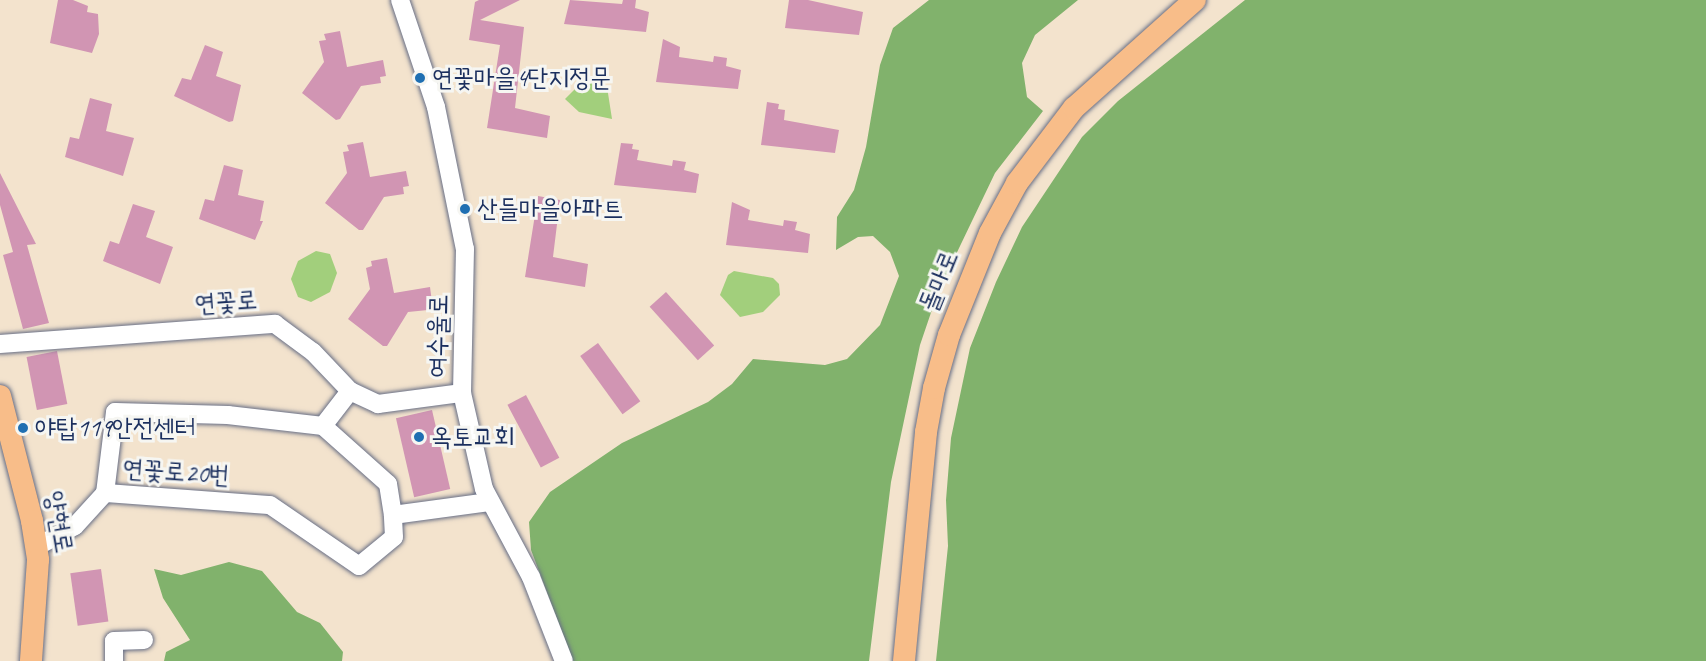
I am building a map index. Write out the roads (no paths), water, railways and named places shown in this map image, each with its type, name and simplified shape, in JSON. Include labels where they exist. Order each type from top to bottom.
[{"type":"main road","name":"돌마로","points":[[904,661],[926,432],[934,388],[949,335],[990,233],[1017,183],[1074,108],[1195,0]]},
{"type":"main road","name":"양현로","points":[[0,396],[36,547],[38,604],[31,661]]},
{"type":"street","name":"여수울로","points":[[399,0],[436,108],[465,249],[462,393],[489,502],[531,577],[564,661]]},
{"type":"street","name":"연꽃로","points":[[0,344],[275,324],[313,352],[350,391],[378,404],[462,393]]},
{"type":"street","points":[[350,391],[323,426],[388,484],[393,515],[489,502]]},
{"type":"street","name":"연꽃로20번","points":[[323,426],[228,415],[115,412],[105,493],[270,504],[359,566],[394,537],[393,515]]},
{"type":"street","points":[[36,547],[75,526],[105,493]]},
{"type":"street","points":[[114,661],[114,641],[144,640]]},
{"type":"place","name":"연꽃마을4단지정문","points":[[420,78]]},
{"type":"place","name":"산들마을아파트","points":[[465,209]]},
{"type":"place","name":"야탑119안전센터","points":[[23,428]]},
{"type":"place","name":"옥토교회","points":[[419,437]]}]
